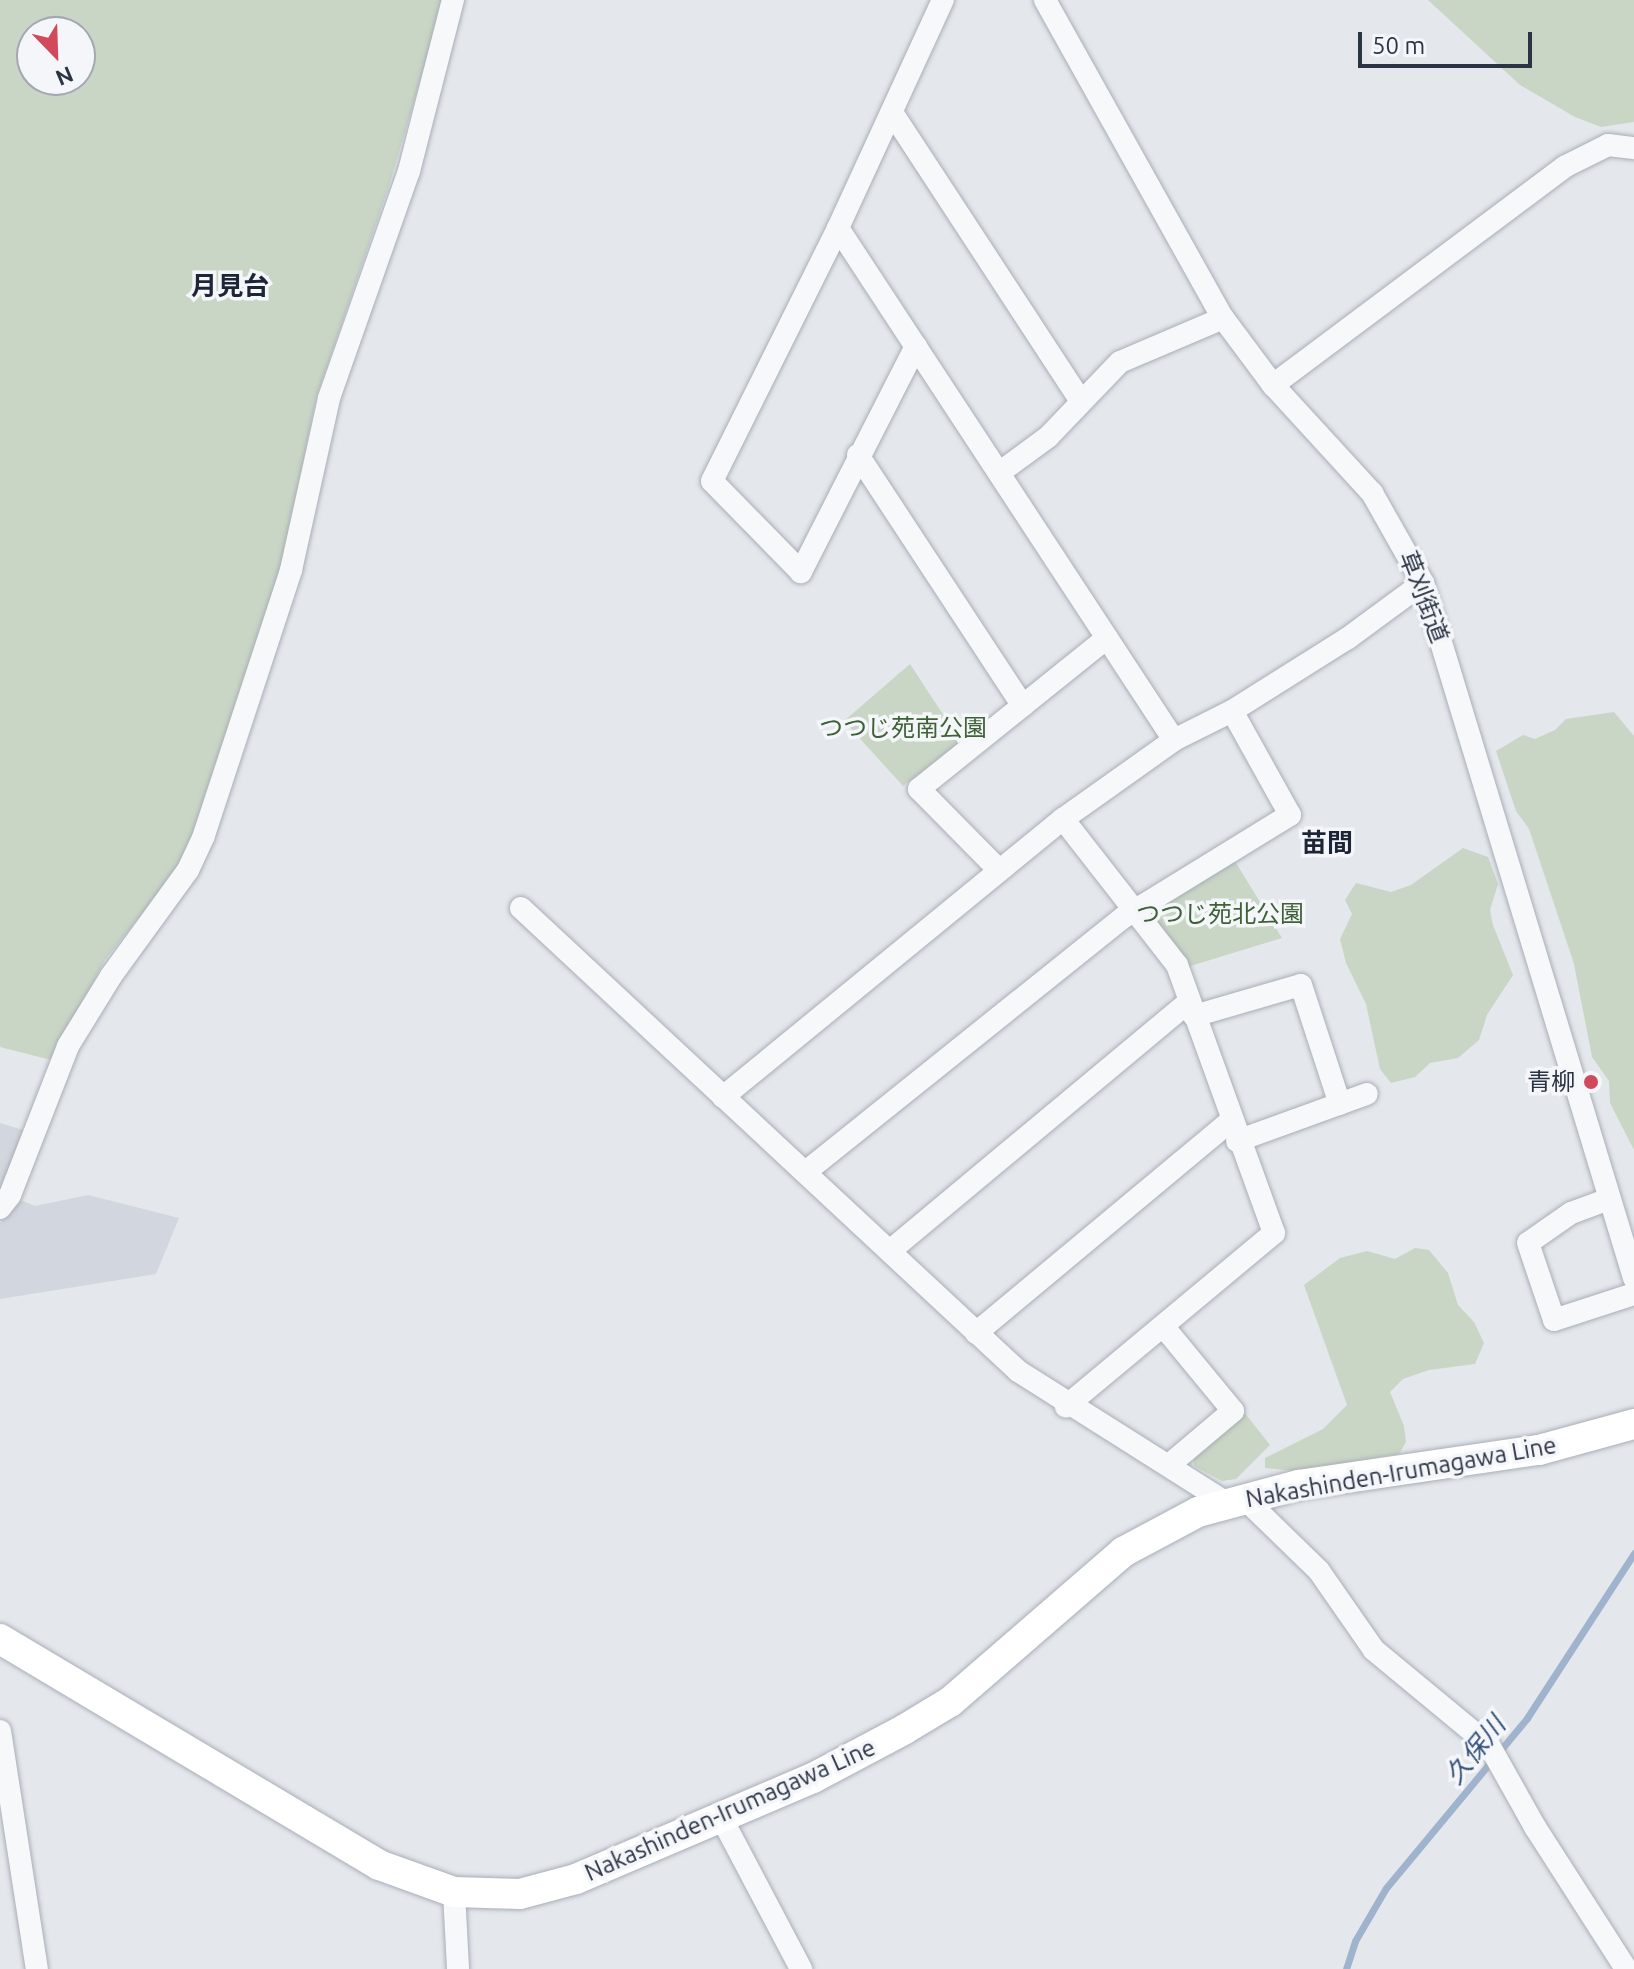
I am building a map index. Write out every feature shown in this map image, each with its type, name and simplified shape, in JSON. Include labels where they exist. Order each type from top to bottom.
[{"type":"main road","name":"Nakashinden-Irumagawa Line","points":[[0,1639],[379,1865],[454,1892],[520,1894],[548,1888],[813,1778],[916,1723],[988,1670],[1123,1552],[1235,1500],[1539,1450],[1634,1424]]},
{"type":"street","points":[[0,1208],[10,1195],[68,1046],[111,976],[188,870],[204,835],[291,570],[329,398],[409,171],[453,0]]},
{"type":"street","points":[[916,346],[801,572],[712,481],[893,114],[943,0]]},
{"type":"street","name":"草刈街道","points":[[1054,5],[1223,318],[1273,385],[1372,493],[1423,583],[1634,1278]]},
{"type":"street","points":[[893,114],[1081,401]]},
{"type":"street","points":[[1273,385],[1564,167],[1608,145],[1634,148]]},
{"type":"street","points":[[838,228],[1174,740]]},
{"type":"street","points":[[999,473],[1048,437],[1120,362],[1144,348],[1223,318]]},
{"type":"street","points":[[858,455],[1023,706]]},
{"type":"street","points":[[723,1097],[997,868],[1063,819],[1174,740],[1232,711],[1348,638],[1423,583]]},
{"type":"street","points":[[997,868],[919,789],[1107,638]]},
{"type":"street","points":[[808,1170],[1136,910],[1290,815],[1232,711]]},
{"type":"street","points":[[1063,819],[1177,965],[1234,1131],[1274,1233],[1066,1406]]},
{"type":"street","points":[[521,908],[723,1097],[808,1170],[976,1333],[1066,1406],[1235,1500],[1319,1571],[1374,1650],[1489,1745],[1508,1771],[1535,1827],[1627,1969]]},
{"type":"street","points":[[891,1250],[1192,1009],[1301,985],[1340,1104]]},
{"type":"street","points":[[976,1333],[1234,1131],[1367,1094]]},
{"type":"street","points":[[1609,1199],[1571,1213],[1528,1243],[1554,1320],[1634,1294]]},
{"type":"street","points":[[1163,1326],[1233,1411],[1169,1465]]},
{"type":"street","points":[[0,1731],[37,1969]]},
{"type":"street","points":[[721,1817],[801,1969]]},
{"type":"street","points":[[454,1892],[458,1969]]},
{"type":"street","points":[[1627,1969],[1634,1955]]},
{"type":"shaded area","points":[[0,1123],[23,1130],[0,1192]]},
{"type":"shaded area","points":[[88,1195],[179,1218],[156,1274],[0,1299],[0,1223],[20,1200],[35,1206]]},
{"type":"green space","points":[[0,0],[444,0],[389,186],[316,399],[282,567],[182,864],[105,960],[51,1060],[0,1047]]},
{"type":"green space","points":[[1428,0],[1634,0],[1634,122],[1601,127],[1575,117],[1520,85]]},
{"type":"green space","name":"つつじ苑南公園","points":[[910,664],[961,742],[903,786],[844,721]]},
{"type":"green space","points":[[1614,712],[1634,736],[1634,1150],[1610,1103],[1609,1081],[1592,1057],[1574,964],[1529,829],[1516,811],[1496,751],[1523,735],[1535,739],[1555,730],[1566,719]]},
{"type":"green space","points":[[1463,848],[1488,857],[1498,884],[1490,910],[1493,925],[1513,975],[1487,1015],[1479,1040],[1458,1058],[1430,1063],[1415,1077],[1391,1083],[1380,1069],[1366,1004],[1346,963],[1340,939],[1352,914],[1345,900],[1356,883],[1391,892],[1411,885]]},
{"type":"green space","name":"つつじ苑北公園","points":[[1233,858],[1282,938],[1187,967],[1153,917],[1155,907]]},
{"type":"green space","points":[[1415,1248],[1429,1250],[1448,1273],[1458,1305],[1474,1322],[1484,1343],[1475,1364],[1429,1370],[1403,1379],[1390,1392],[1404,1426],[1406,1442],[1399,1454],[1296,1471],[1265,1468],[1265,1458],[1323,1429],[1347,1405],[1304,1285],[1340,1258],[1367,1251],[1395,1259]]},
{"type":"green space","points":[[1244,1412],[1270,1445],[1236,1479],[1222,1481],[1194,1466],[1193,1455]]},
{"type":"waterway","name":"久保川","points":[[1346,1969],[1355,1941],[1386,1888],[1527,1718],[1634,1553]]},
{"type":"place","name":"青柳","points":[[1591,1082]]},
{"type":"district","name":"月見台","points":[[230,286]]},
{"type":"district","name":"苗間","points":[[1327,843]]}]
